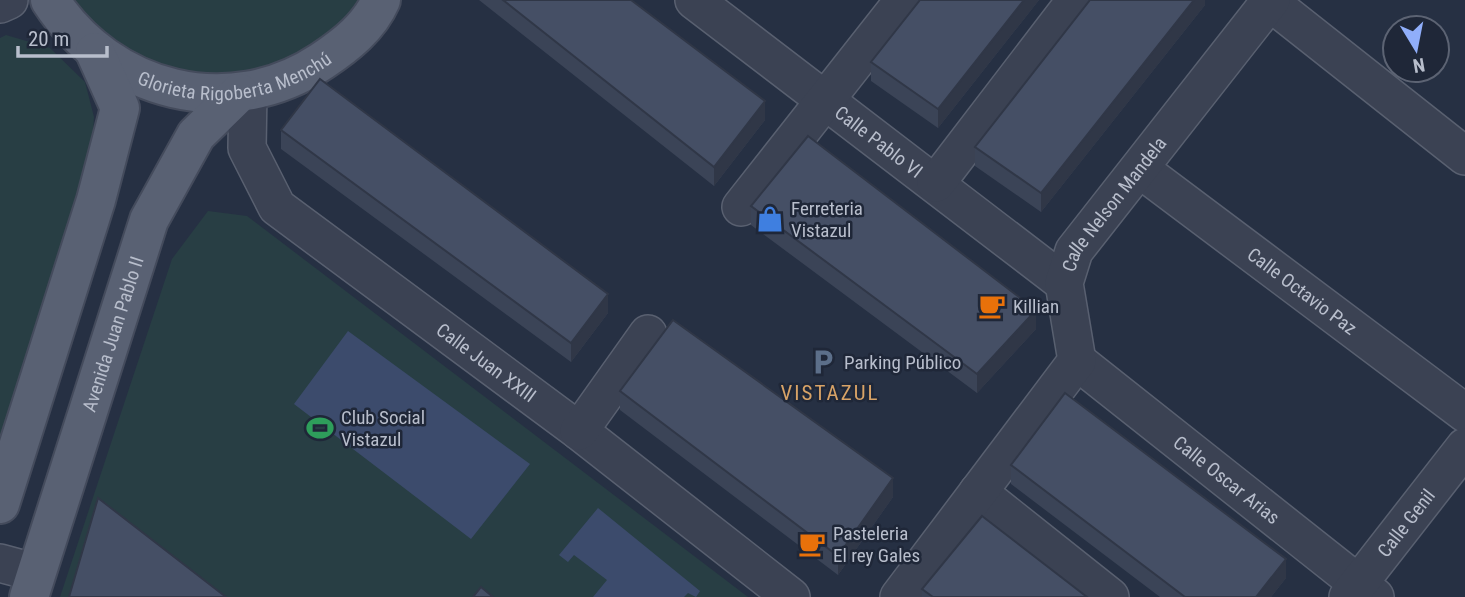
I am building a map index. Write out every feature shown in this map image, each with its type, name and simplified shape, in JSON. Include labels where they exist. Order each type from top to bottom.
[{"type":"main road","name":"Glorieta Rigoberta Menchú","points":[[50,0],[64,22],[94,52],[139,78],[188,92],[244,92],[302,74],[349,43],[381,0]]},
{"type":"main road","points":[[0,504],[96,200],[120,108],[94,52]]},
{"type":"main road","name":"Avenida Juan Pablo II","points":[[33,585],[149,220],[196,135],[244,92]]},
{"type":"street","points":[[0,4],[9,0]]},
{"type":"street","name":"Calle Pablo VI","points":[[694,0],[1064,283]]},
{"type":"street","points":[[741,207],[904,0]]},
{"type":"street","points":[[936,183],[1076,0]]},
{"type":"street","points":[[1270,1],[1465,156]]},
{"type":"street","name":"Calle Nelson Mandela","points":[[1077,361],[1064,283],[1074,251],[1270,1]]},
{"type":"street","name":"Calle Juan XXIII","points":[[244,92],[247,148],[277,206],[579,431],[791,597]]},
{"type":"street","name":"Calle Octavio Paz","points":[[1140,169],[1465,413]]},
{"type":"street","points":[[579,431],[648,334]]},
{"type":"street","points":[[899,597],[1077,361]]},
{"type":"street","name":"Calle Oscar Arias","points":[[1077,361],[1361,593]]},
{"type":"street","name":"Calle Genil","points":[[1361,593],[1465,447]]},
{"type":"street","points":[[978,492],[1110,597]]},
{"type":"street","points":[[0,563],[33,585]]},
{"type":"green space","points":[[50,0],[375,0],[349,43],[188,92]]},
{"type":"green space","points":[[6,35],[50,48],[85,82],[94,117],[92,149],[0,444],[0,38]]},
{"type":"green space","name":"Club Social Vistazul","points":[[208,211],[247,216],[748,597],[60,597],[172,259]]},
{"type":"water","points":[[348,331],[530,464],[471,539],[294,404]]},
{"type":"water","points":[[598,508],[700,591],[696,597],[688,593],[684,597],[593,597],[607,580],[574,555],[568,562],[559,555]]},
{"type":"building","points":[[503,0],[631,0],[765,101],[714,167]]},
{"type":"building","points":[[920,0],[1024,0],[938,109],[871,62]]},
{"type":"building","points":[[1090,0],[1194,0],[1041,193],[975,147]]},
{"type":"building","points":[[320,79],[608,294],[571,343],[281,130]]},
{"type":"building","points":[[808,136],[1036,310],[977,374],[751,206]]},
{"type":"building","points":[[673,320],[893,478],[838,556],[620,391]]},
{"type":"building","points":[[1065,393],[1286,559],[1256,597],[1185,597],[1011,465]]},
{"type":"building","points":[[98,498],[226,597],[69,597]]},
{"type":"building","points":[[982,516],[1087,597],[933,597],[922,589]]},
{"type":"building","points":[[481,587],[493,597],[473,597]]},
{"type":"place","name":"Ferreteria Vistazul","points":[[770,219]]},
{"type":"place","name":"Killian","points":[[992,306]]},
{"type":"place","name":"Parking Público","points":[[823,362]]},
{"type":"place","name":"Club Social Vistazul","points":[[320,428]]},
{"type":"place","name":"Pasteleria El rey Gales","points":[[812,544]]},
{"type":"district","name":"VISTAZUL","points":[[830,393]]}]
